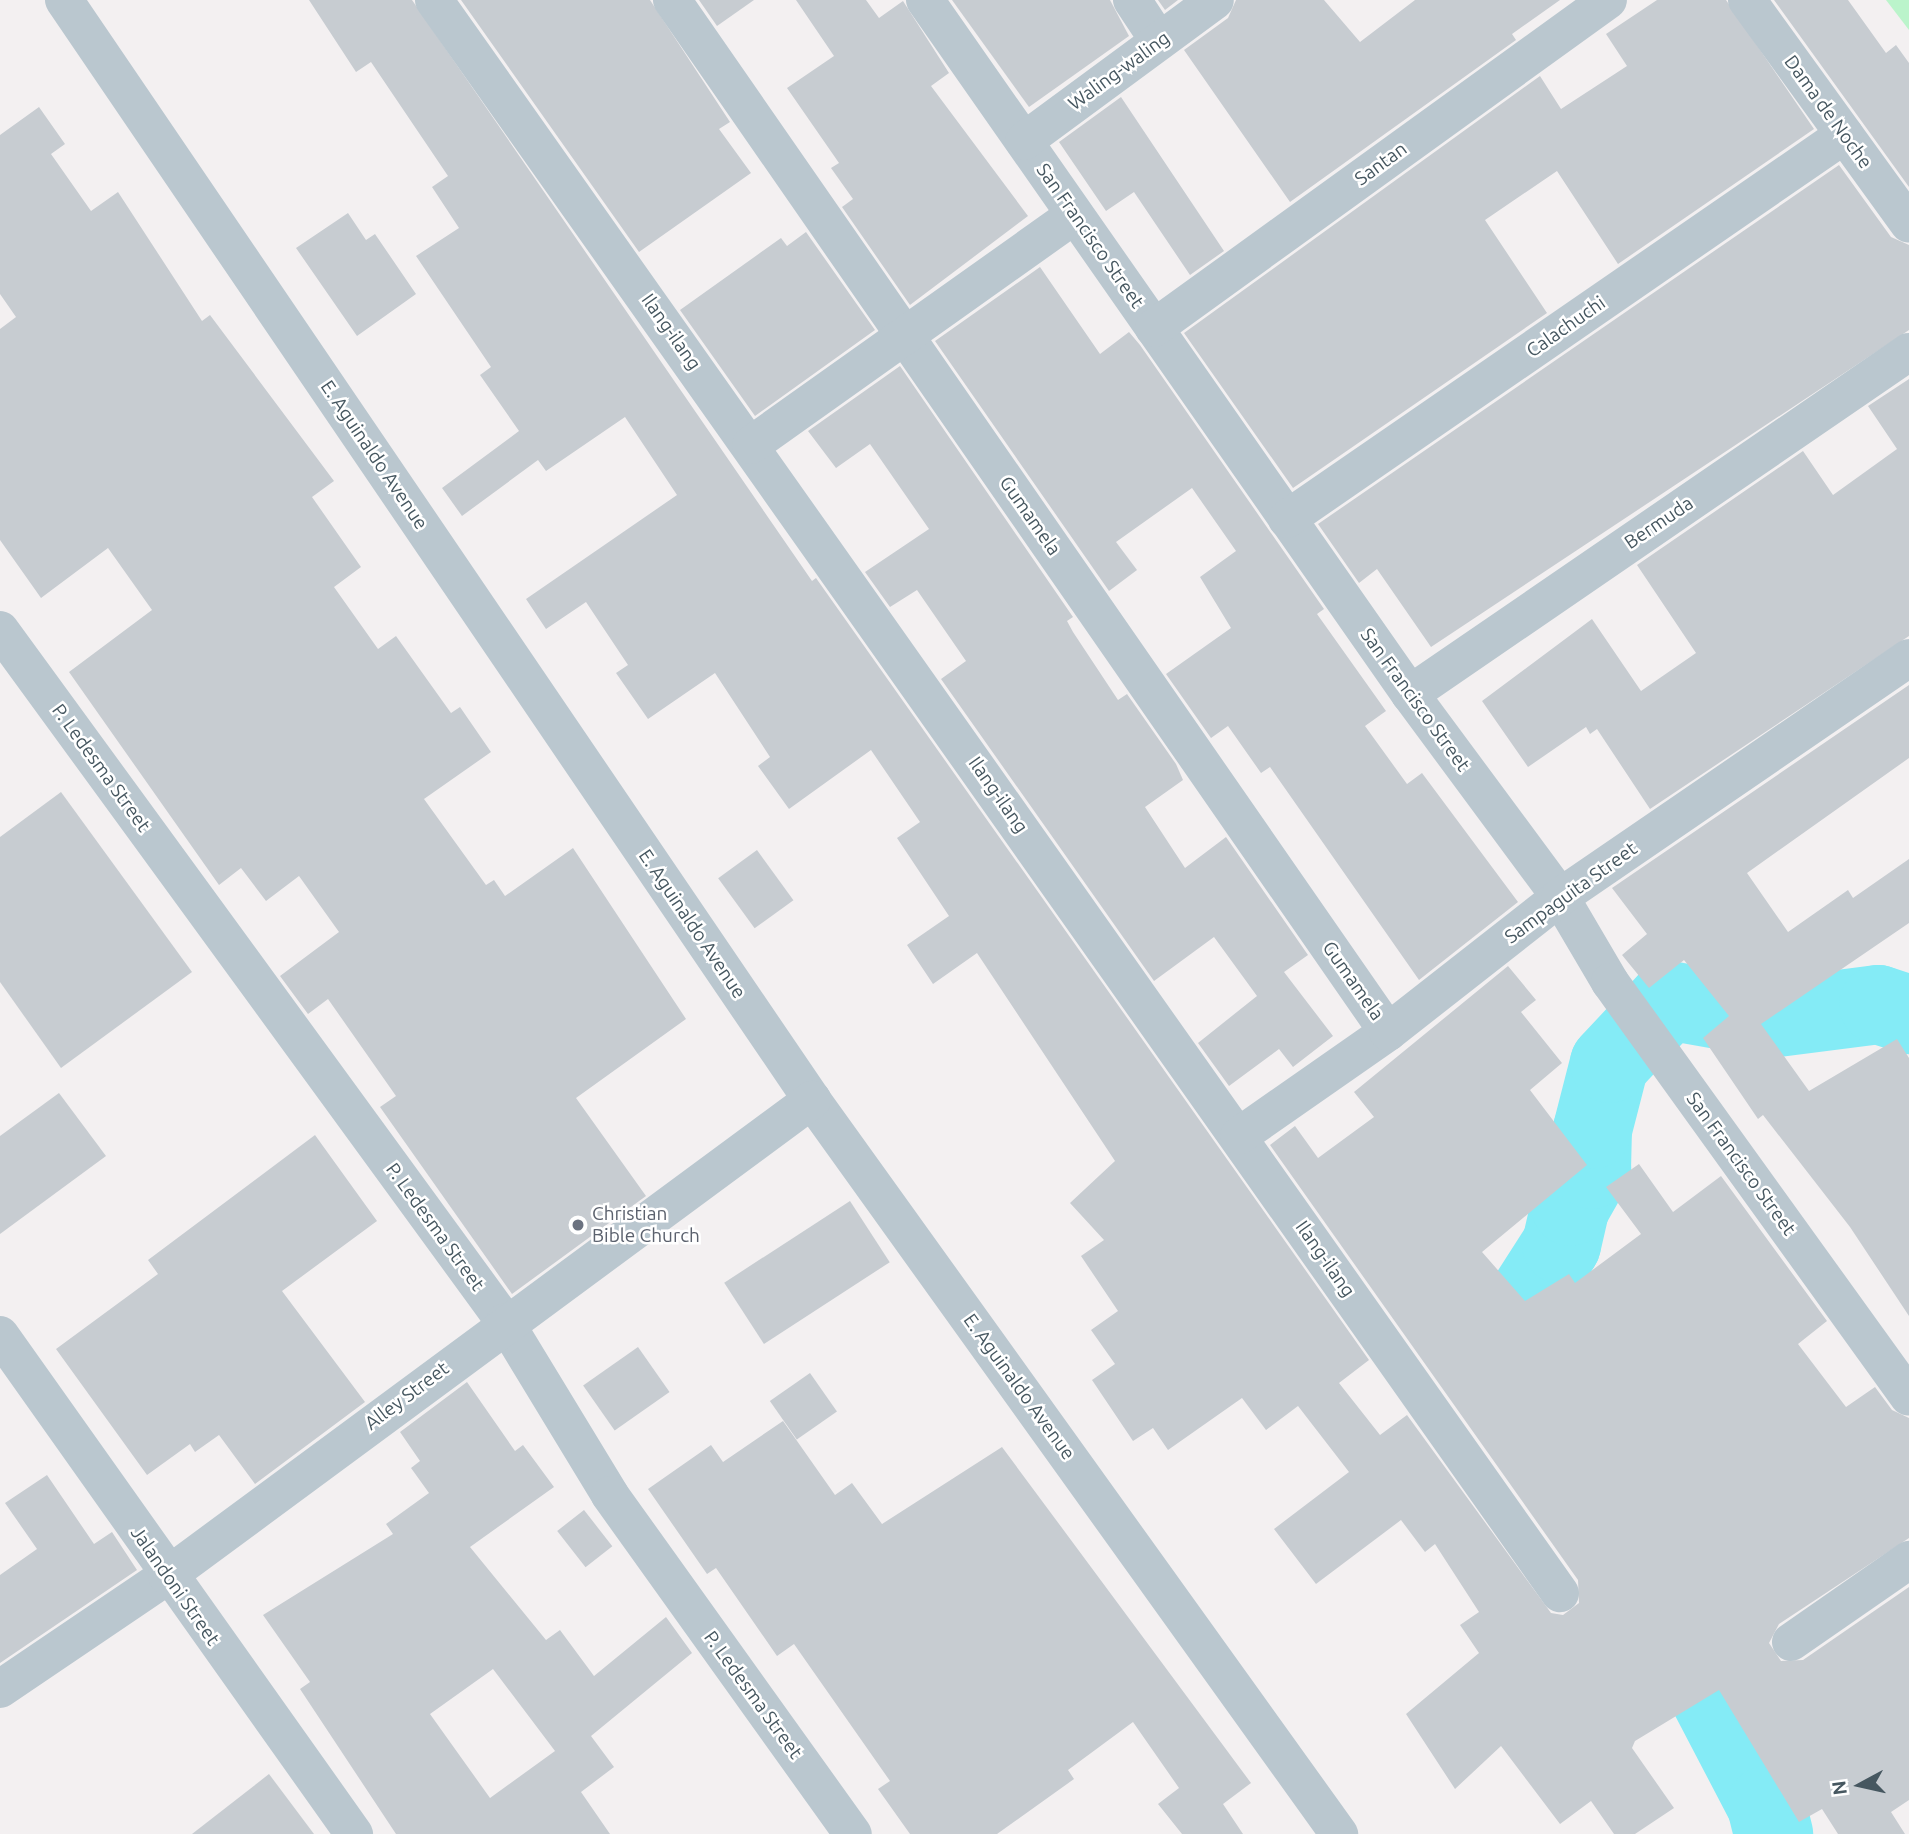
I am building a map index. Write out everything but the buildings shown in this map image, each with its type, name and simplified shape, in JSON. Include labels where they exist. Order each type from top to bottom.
[{"type":"street","name":"E. Aguinaldo Avenue","points":[[64,0],[812,1100],[1339,1834]]},
{"type":"street","name":"Ilang-ilang","points":[[434,0],[1560,1593]]},
{"type":"street","name":"Gumamela","points":[[672,0],[1388,1031]]},
{"type":"street","name":"San Francisco Street","points":[[925,0],[1410,694],[1560,897],[1610,982],[1909,1396]]},
{"type":"street","points":[[1132,0],[1159,41]]},
{"type":"street","name":"Waling-waling","points":[[1024,141],[1215,0]]},
{"type":"street","name":"Santan","points":[[1154,328],[1608,0]]},
{"type":"street","name":"Dama de Noche","points":[[1747,0],[1909,224]]},
{"type":"street","name":"Calachuchi","points":[[1287,519],[1844,135]]},
{"type":"street","points":[[751,445],[1075,215]]},
{"type":"street","name":"Bermuda","points":[[1410,694],[1909,352]]},
{"type":"street","name":"P. Ledesma Street","points":[[0,630],[505,1322],[610,1495],[853,1834]]},
{"type":"street","name":"Sampaguita Street","points":[[1239,1136],[1388,1031],[1560,897],[1909,658]]},
{"type":"street","name":"Alley Street","points":[[0,1689],[167,1576],[505,1322],[812,1100]]},
{"type":"street","name":"Jalandoni Street","points":[[0,1335],[167,1576],[354,1834]]},
{"type":"street","points":[[1791,1642],[1909,1560]]},
{"type":"green space","points":[[1886,0],[1909,0],[1909,30]]},
{"type":"waterway","points":[[1541,1400],[1515,1351],[1513,1319],[1561,1244],[1570,1206],[1591,1169],[1592,1129],[1609,1063],[1668,1000],[1769,1018],[1878,1004],[1909,1014]]},
{"type":"waterway","points":[[1675,1595],[1683,1646],[1766,1805],[1773,1834]]},
{"type":"place","name":"Christian Bible Church","points":[[578,1225]]}]
